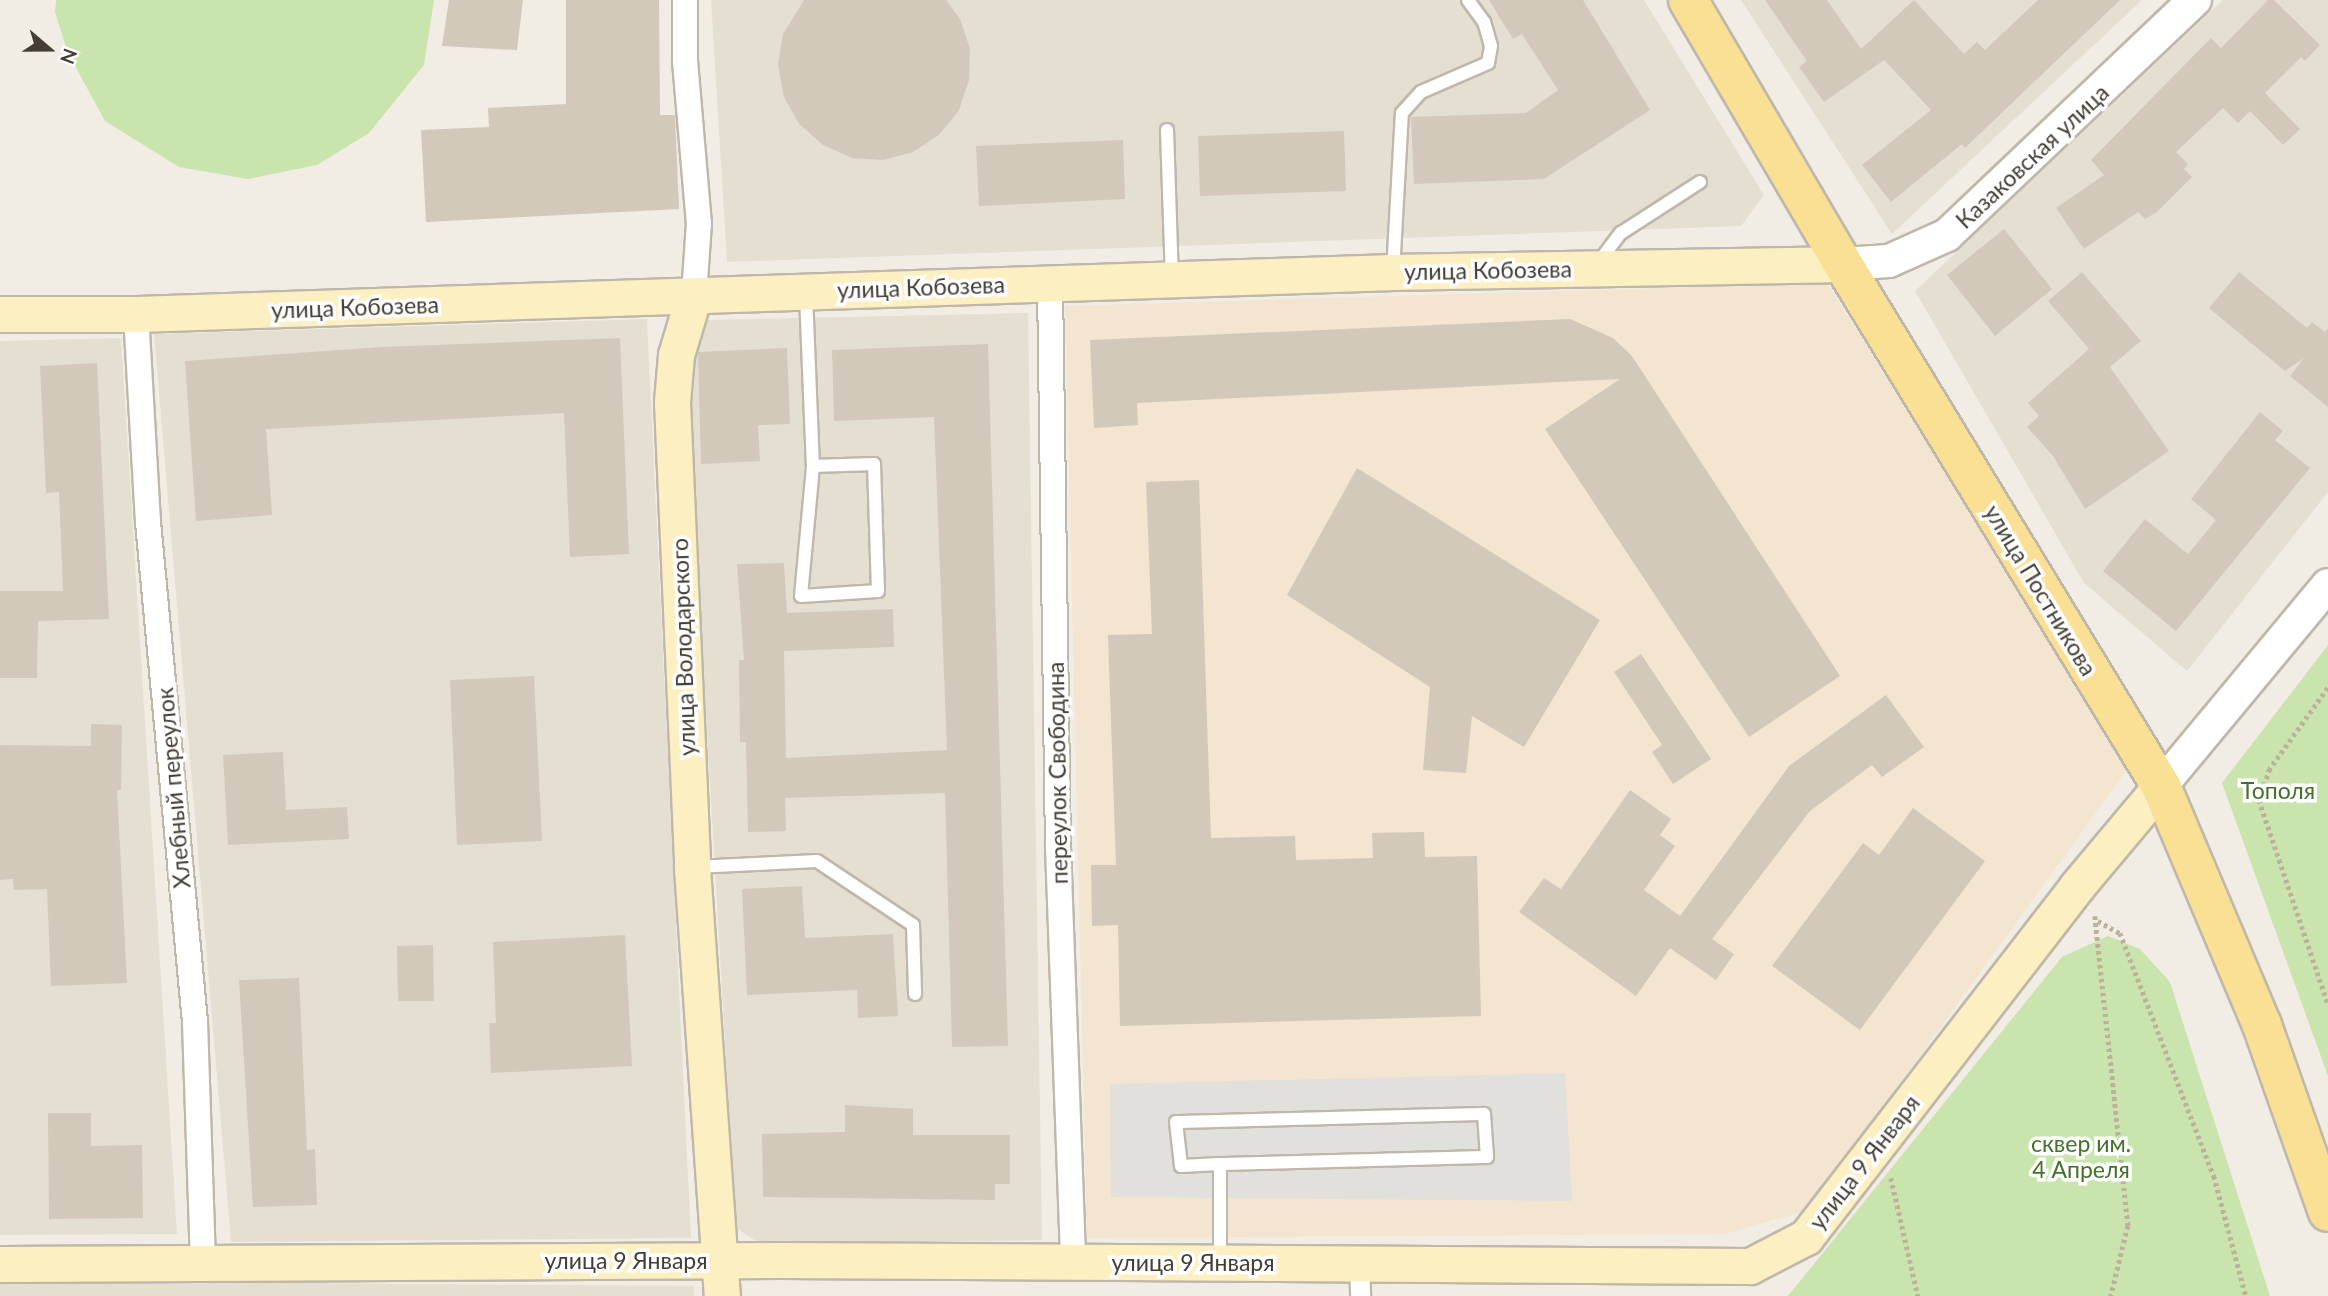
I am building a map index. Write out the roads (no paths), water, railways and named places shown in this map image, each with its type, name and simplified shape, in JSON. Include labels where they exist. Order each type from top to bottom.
[{"type":"main road","name":"улица Постникова","points":[[1688,0],[1843,264],[2161,786],[2262,1025],[2328,1212]]},
{"type":"main road","name":"улица Кобозева","points":[[0,314],[136,314],[1394,272],[1843,264]]},
{"type":"main road","name":"улица Володарского","points":[[694,295],[676,355],[672,402],[692,868],[722,1296]]},
{"type":"main road","name":"улица 9 Января","points":[[0,1264],[718,1260],[1750,1266],[1806,1237],[2077,886],[2161,786]]},
{"type":"street","name":"улица Володарского","points":[[685,0],[685,61],[699,223],[694,295]]},
{"type":"street","name":"Казаковская улица","points":[[1843,264],[1889,261],[1947,235],[2195,0]]},
{"type":"street","name":"переулок Свободина","points":[[1050,284],[1058,847],[1073,1262]]},
{"type":"street","name":"Хлебный переулок","points":[[136,314],[148,523],[195,1022],[203,1262]]},
{"type":"street","points":[[2161,786],[2328,585]]},
{"type":"street","points":[[1359,1262],[1360,1296]]},
{"type":"lane","points":[[1394,272],[1402,113],[1421,92],[1488,63],[1488,34],[1468,0]]},
{"type":"lane","points":[[1167,130],[1172,279]]},
{"type":"lane","points":[[1594,268],[1621,233],[1700,182]]},
{"type":"lane","points":[[806,290],[813,466],[801,596],[878,591],[874,464],[813,466]]},
{"type":"lane","points":[[692,868],[817,861],[913,925],[915,994]]},
{"type":"lane","points":[[1484,1114],[1487,1157],[1220,1164],[1181,1166],[1176,1122],[1484,1114]]},
{"type":"lane","points":[[1220,1164],[1220,1261]]},
{"type":"park label","name":"Тополя","points":[[2278,790]]},
{"type":"park label","name":"сквер им. 4 Апреля","points":[[2081,1156]]}]
